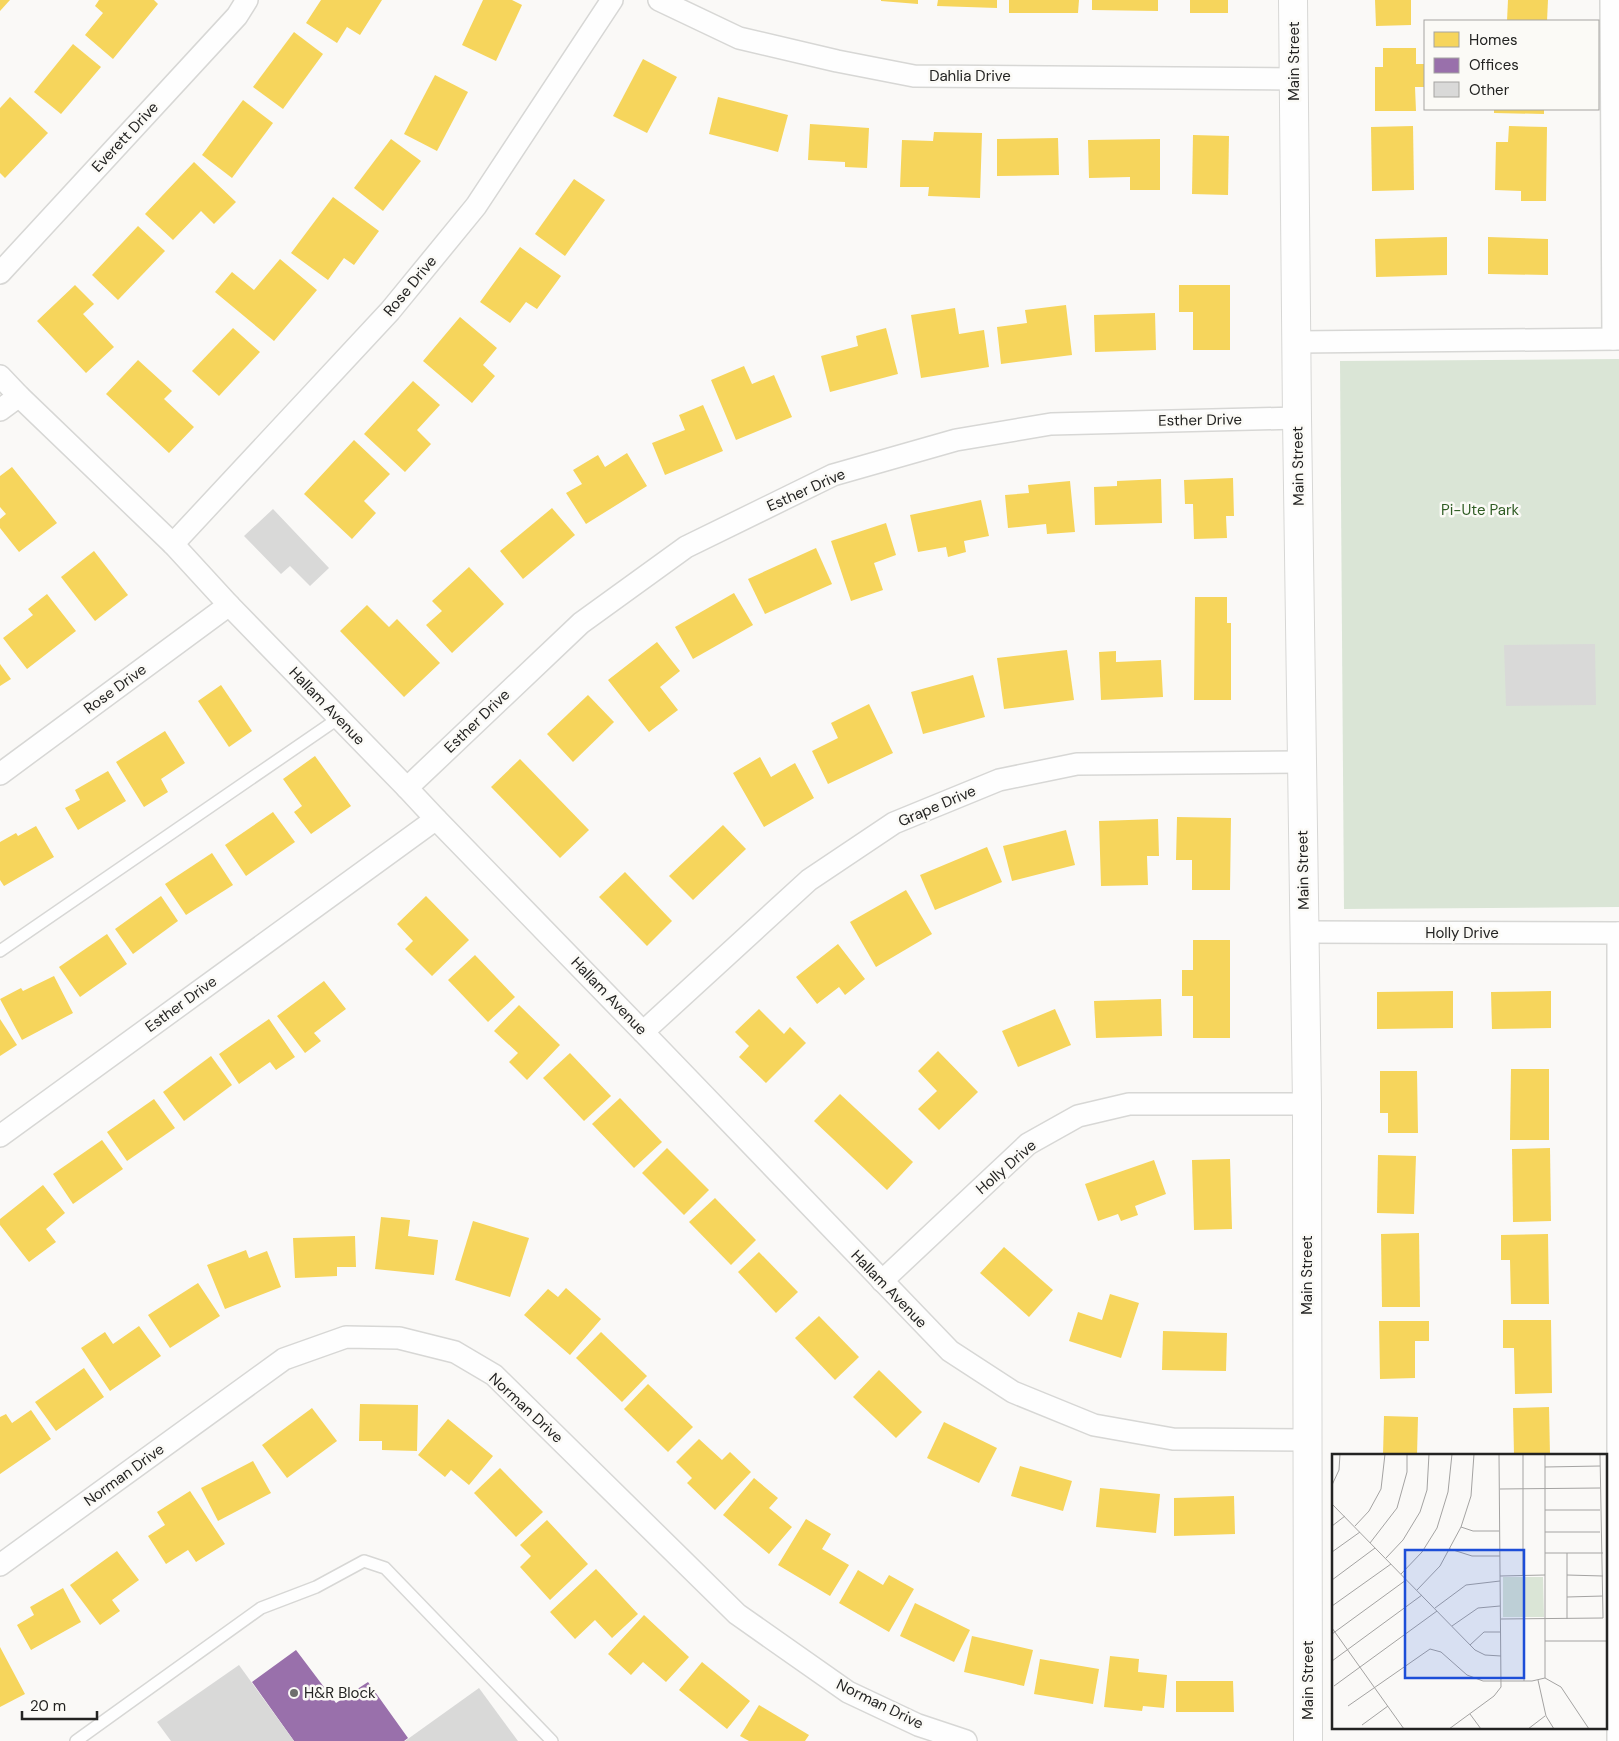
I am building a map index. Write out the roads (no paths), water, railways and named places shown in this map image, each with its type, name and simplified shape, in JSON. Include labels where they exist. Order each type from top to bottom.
[{"type":"main road","name":"Main Street","points":[[1294,0],[1297,418],[1307,1104],[1308,1741]]},
{"type":"street","name":"Everett Drive","points":[[0,273],[237,16],[248,0]]},
{"type":"street","name":"Rose Drive","points":[[173,544],[390,311],[476,206],[612,0]]},
{"type":"street","name":"Dahlia Drive","points":[[659,0],[739,38],[837,61],[914,76],[1294,79]]},
{"type":"street","points":[[1297,342],[1616,339],[1611,0]]},
{"type":"street","name":"Hallam Avenue","points":[[0,376],[18,396],[173,544],[229,605],[436,820],[950,1351],[1013,1392],[1094,1425],[1173,1438],[1307,1440]]},
{"type":"street","points":[[0,410],[18,396]]},
{"type":"street","name":"Esther Drive","points":[[407,788],[581,623],[686,547],[833,475],[956,440],[1051,424],[1297,418]]},
{"type":"street","name":"Rose Drive","points":[[0,774],[229,605]]},
{"type":"street","name":"Grape Drive","points":[[643,1032],[809,880],[894,823],[999,780],[1077,764],[1302,762]]},
{"type":"street","name":"Esther Drive","points":[[0,1136],[436,820]]},
{"type":"street","name":"Holly Drive","points":[[1304,932],[1618,933]]},
{"type":"street","points":[[1618,933],[1618,1741]]},
{"type":"street","name":"Holly Drive","points":[[882,1281],[1028,1144],[1078,1116],[1130,1104],[1307,1104]]},
{"type":"street","name":"Norman Drive","points":[[0,1565],[284,1359],[346,1337],[399,1338],[455,1352],[494,1375],[737,1614],[848,1692],[918,1725],[966,1741]]},
{"type":"lane","points":[[0,951],[339,718]]},
{"type":"lane","points":[[76,1741],[261,1608],[316,1587],[364,1561],[385,1568],[552,1741]]},
{"type":"place","name":"H&R Block","points":[[294,1693]]},
{"type":"park label","name":"Pi-Ute Park","points":[[1480,510]]}]
